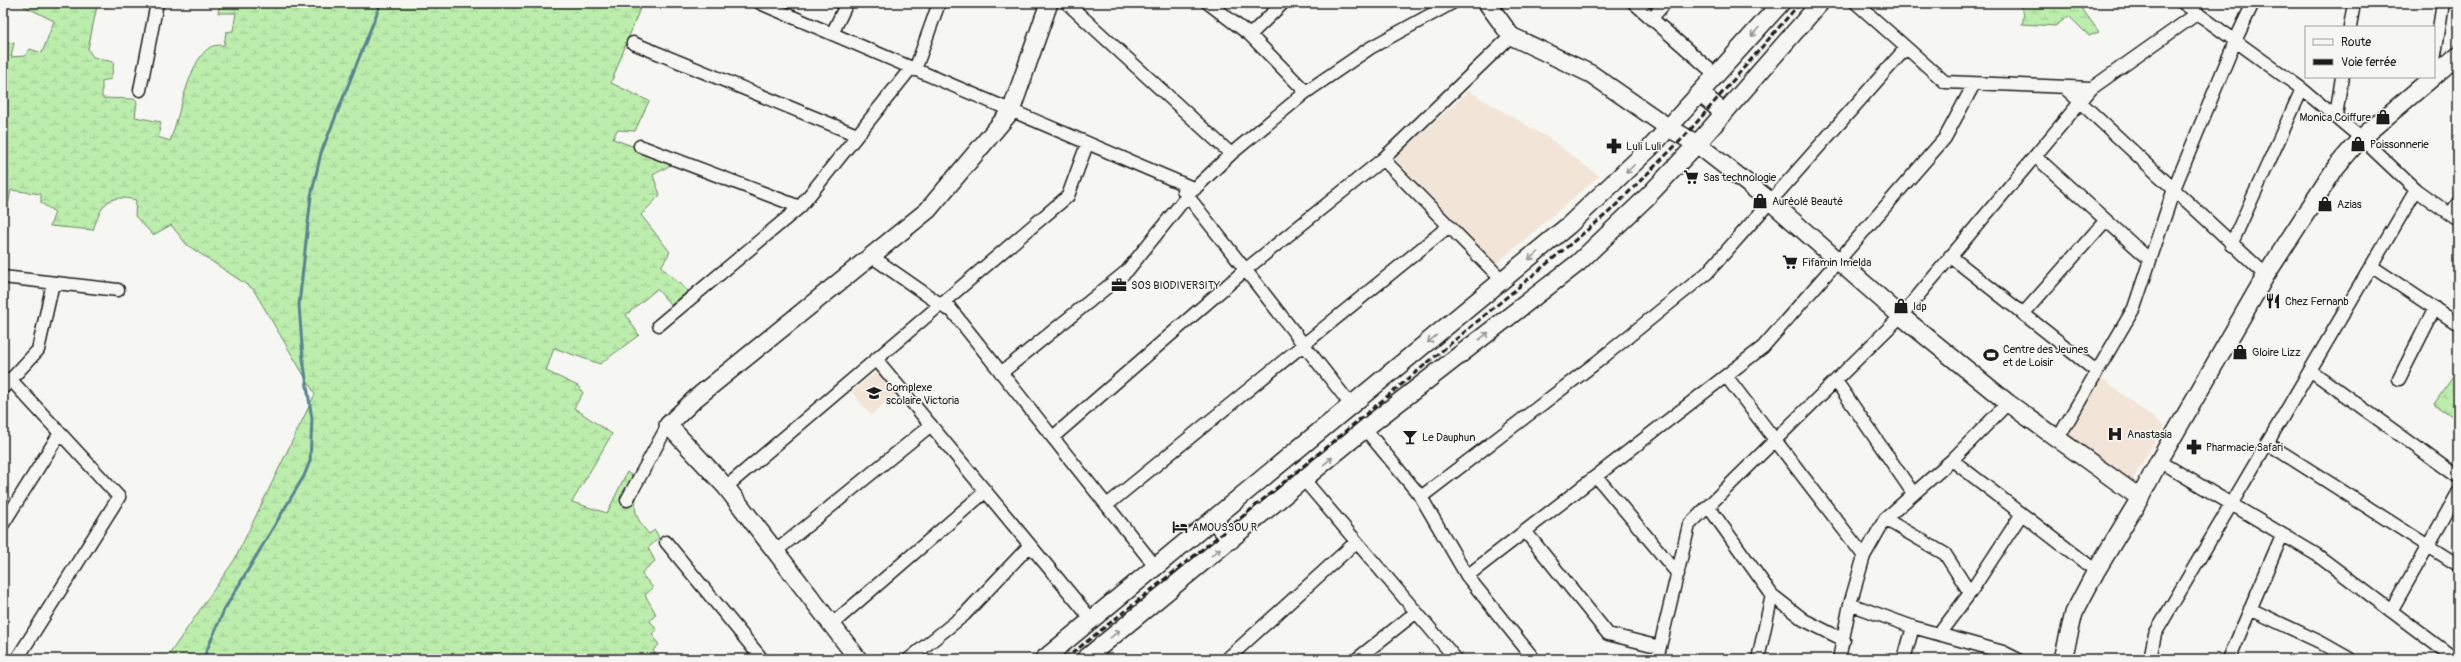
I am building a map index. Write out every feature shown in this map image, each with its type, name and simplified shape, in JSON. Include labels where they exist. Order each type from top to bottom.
[{"type":"street","points":[[140,90],[157,3]]},
{"type":"street","points":[[760,3],[1177,182],[1191,193],[1245,270],[1351,405]]},
{"type":"street","points":[[832,34],[847,3]]},
{"type":"street","points":[[659,325],[800,207],[856,135],[913,69],[939,3]]},
{"type":"street","points":[[627,500],[668,424],[696,398],[928,210],[1011,111],[1049,3]]},
{"type":"street","points":[[1067,3],[1231,154]]},
{"type":"street","points":[[1208,3],[1250,36],[1306,92]]},
{"type":"street","points":[[1250,36],[1283,3]]},
{"type":"street","points":[[1001,373],[1127,272],[1191,193],[1231,154],[1306,92],[1370,48],[1452,3]]},
{"type":"street","points":[[1487,3],[1511,36],[1591,74],[1669,128],[1697,144],[1770,201],[1900,316],[2008,403],[2057,440],[2140,498]]},
{"type":"street","points":[[1634,3],[1717,76]]},
{"type":"street","points":[[1651,18],[1665,3]]},
{"type":"street","points":[[1044,659],[1155,566],[1503,281],[1603,194],[1669,128],[1781,3]]},
{"type":"street","points":[[1085,659],[1305,481],[1365,429],[1578,263],[1648,196],[1697,144],[1820,3]]},
{"type":"street","points":[[1856,3],[1944,82],[2092,88]]},
{"type":"street","points":[[2183,3],[2236,39],[2302,89],[2361,138],[2416,190],[2454,217],[2458,203]]},
{"type":"street","points":[[2057,440],[2134,308],[2174,189],[2236,39],[2253,3]]},
{"type":"street","points":[[2350,26],[2354,3]]},
{"type":"street","points":[[2435,55],[2443,3]]},
{"type":"street","points":[[1525,531],[1608,634],[1658,653],[1689,525],[1900,316],[2092,88],[2198,13]]},
{"type":"street","points":[[1053,437],[1245,270],[1383,159],[1511,36]]},
{"type":"street","points":[[633,43],[856,135]]},
{"type":"street","points":[[1421,497],[1597,362],[1707,273],[1906,48]]},
{"type":"street","points":[[2435,74],[2458,55]]},
{"type":"street","points":[[2336,116],[2342,78]]},
{"type":"street","points":[[2063,659],[2074,613],[2096,571],[2140,498],[2159,461],[2266,275],[2328,179],[2361,138],[2431,78]]},
{"type":"street","points":[[1467,576],[1763,347],[1945,138],[1974,84]]},
{"type":"street","points":[[2064,87],[2174,189],[2231,245],[2266,275]]},
{"type":"street","points":[[2231,245],[2302,89]]},
{"type":"street","points":[[1700,93],[1724,113]]},
{"type":"street","points":[[726,487],[943,304],[1068,196],[1088,144]]},
{"type":"street","points":[[640,146],[800,207]]},
{"type":"street","points":[[2035,156],[2150,260]]},
{"type":"street","points":[[1383,159],[1503,281]]},
{"type":"street","points":[[2150,659],[2155,634],[2416,190]]},
{"type":"street","points":[[2023,314],[2106,220]]},
{"type":"street","points":[[1106,505],[1449,226]]},
{"type":"street","points":[[871,256],[943,304],[954,314],[1155,566]]},
{"type":"street","points":[[1950,256],[2096,371]]},
{"type":"street","points":[[2371,266],[2458,324]]},
{"type":"street","points":[[3,276],[118,290]]},
{"type":"street","points":[[17,659],[119,497],[60,433],[6,382],[38,350],[53,283]]},
{"type":"street","points":[[2398,379],[2435,308]]},
{"type":"street","points":[[876,359],[1092,620]]},
{"type":"street","points":[[2310,370],[2458,477]]},
{"type":"street","points":[[1726,376],[1864,556]]},
{"type":"street","points":[[1836,381],[1913,493]]},
{"type":"street","points":[[1839,659],[1850,604],[1864,556],[1885,519],[1952,460],[2008,403]]},
{"type":"street","points":[[668,424],[726,487],[858,659]]},
{"type":"street","points":[[776,551],[930,425]]},
{"type":"street","points":[[1365,429],[1421,497],[1467,576],[1534,659]]},
{"type":"street","points":[[3,524],[60,433]]},
{"type":"street","points":[[2267,442],[2458,565]]},
{"type":"street","points":[[1952,460],[2021,515],[2096,571]]},
{"type":"street","points":[[2159,461],[2230,505],[2316,555],[2455,659]]},
{"type":"street","points":[[1596,476],[1678,574]]},
{"type":"street","points":[[1305,481],[1415,613],[1456,659]]},
{"type":"street","points":[[831,625],[986,491]]},
{"type":"street","points":[[2391,611],[2458,493]]},
{"type":"street","points":[[1708,506],[1772,595],[1804,620],[1844,640]]},
{"type":"street","points":[[1939,634],[1970,593],[2021,515]]},
{"type":"street","points":[[1213,519],[1232,540]]},
{"type":"street","points":[[1885,519],[1945,554],[1970,593]]},
{"type":"street","points":[[2229,659],[2282,535]]},
{"type":"street","points":[[666,542],[762,659]]},
{"type":"street","points":[[1227,659],[1356,542]]},
{"type":"street","points":[[908,659],[964,615],[1030,545]]},
{"type":"street","points":[[1758,659],[1772,595]]},
{"type":"street","points":[[1850,604],[1913,627],[2017,659]]},
{"type":"street","points":[[2250,609],[2320,642],[2350,659]]},
{"type":"street","points":[[1357,659],[1415,613]]},
{"type":"street","points":[[1904,659],[1913,627]]},
{"type":"shaded area","points":[[1469,91],[1550,139],[1599,176],[1496,264],[1394,158]]},
{"type":"shaded area","name":"Complexe scolaire Victoria","points":[[877,371],[896,394],[871,415],[852,392]]},
{"type":"shaded area","name":"Anastasia","points":[[2101,378],[2164,426],[2129,486],[2065,441]]},
{"type":"green space","points":[[26,3],[108,3],[107,7],[97,6],[88,49],[93,57],[114,62],[111,79],[102,81],[102,98],[134,99],[137,102],[135,117],[161,122],[158,137],[170,141],[185,91],[196,65],[202,55],[209,48],[224,45],[226,32],[233,31],[236,13],[218,13],[220,3],[642,3],[611,83],[649,101],[635,131],[617,130],[613,139],[676,162],[653,175],[660,195],[641,215],[670,252],[661,267],[688,291],[671,305],[657,289],[626,315],[639,335],[600,364],[554,348],[546,371],[578,386],[583,393],[574,408],[612,434],[572,502],[607,513],[627,472],[641,483],[635,504],[637,516],[649,534],[655,530],[659,538],[648,548],[655,561],[641,573],[653,588],[645,595],[656,614],[650,621],[657,630],[652,634],[659,645],[653,650],[658,659],[166,659],[235,559],[315,394],[253,289],[187,245],[171,225],[153,235],[135,216],[136,200],[118,198],[107,203],[99,214],[93,230],[50,226],[55,212],[41,203],[41,194],[11,190],[3,232],[3,42],[14,43],[11,57],[25,56],[30,49],[42,53],[54,21],[24,6]]},
{"type":"green space","points":[[2016,3],[2084,3],[2081,7],[2099,32],[2089,36],[2069,16],[2055,26],[2022,24],[2023,12],[2021,7]]},
{"type":"green space","points":[[2457,371],[2458,372],[2458,420],[2434,404]]},
{"type":"waterway","points":[[203,659],[224,610],[304,476],[310,461],[312,419],[303,359],[299,305],[311,196],[321,153],[381,3]]},
{"type":"railway","points":[[1065,659],[1225,531],[1609,212],[1684,137],[1800,3]]},
{"type":"place","name":"Monica Coiffure","points":[[2383,117]]},
{"type":"place","name":"Poissonnerie","points":[[2358,144]]},
{"type":"place","name":"Luli Luli","points":[[1614,146]]},
{"type":"place","name":"Sas technologie","points":[[1691,177]]},
{"type":"place","name":"Auréolé Beauté","points":[[1760,201]]},
{"type":"place","name":"Azias","points":[[2325,204]]},
{"type":"place","name":"Fifamin Imelda","points":[[1790,262]]},
{"type":"place","name":"SOS BIODIVERSITY","points":[[1119,285]]},
{"type":"place","name":"Chez Fernanb","points":[[2273,301]]},
{"type":"place","name":"Idp","points":[[1901,306]]},
{"type":"place","name":"Gloire Lizz","points":[[2240,352]]},
{"type":"place","name":"Centre des Jeunes et de Loisir","points":[[1991,355]]},
{"type":"place","name":"Complexe scolaire Victoria","points":[[874,393]]},
{"type":"place","name":"Anastasia","points":[[2115,434]]},
{"type":"place","name":"Le Dauphun","points":[[1410,437]]},
{"type":"place","name":"Pharmacie Safari","points":[[2194,447]]},
{"type":"place","name":"AMOUSSOU R","points":[[1180,527]]}]
